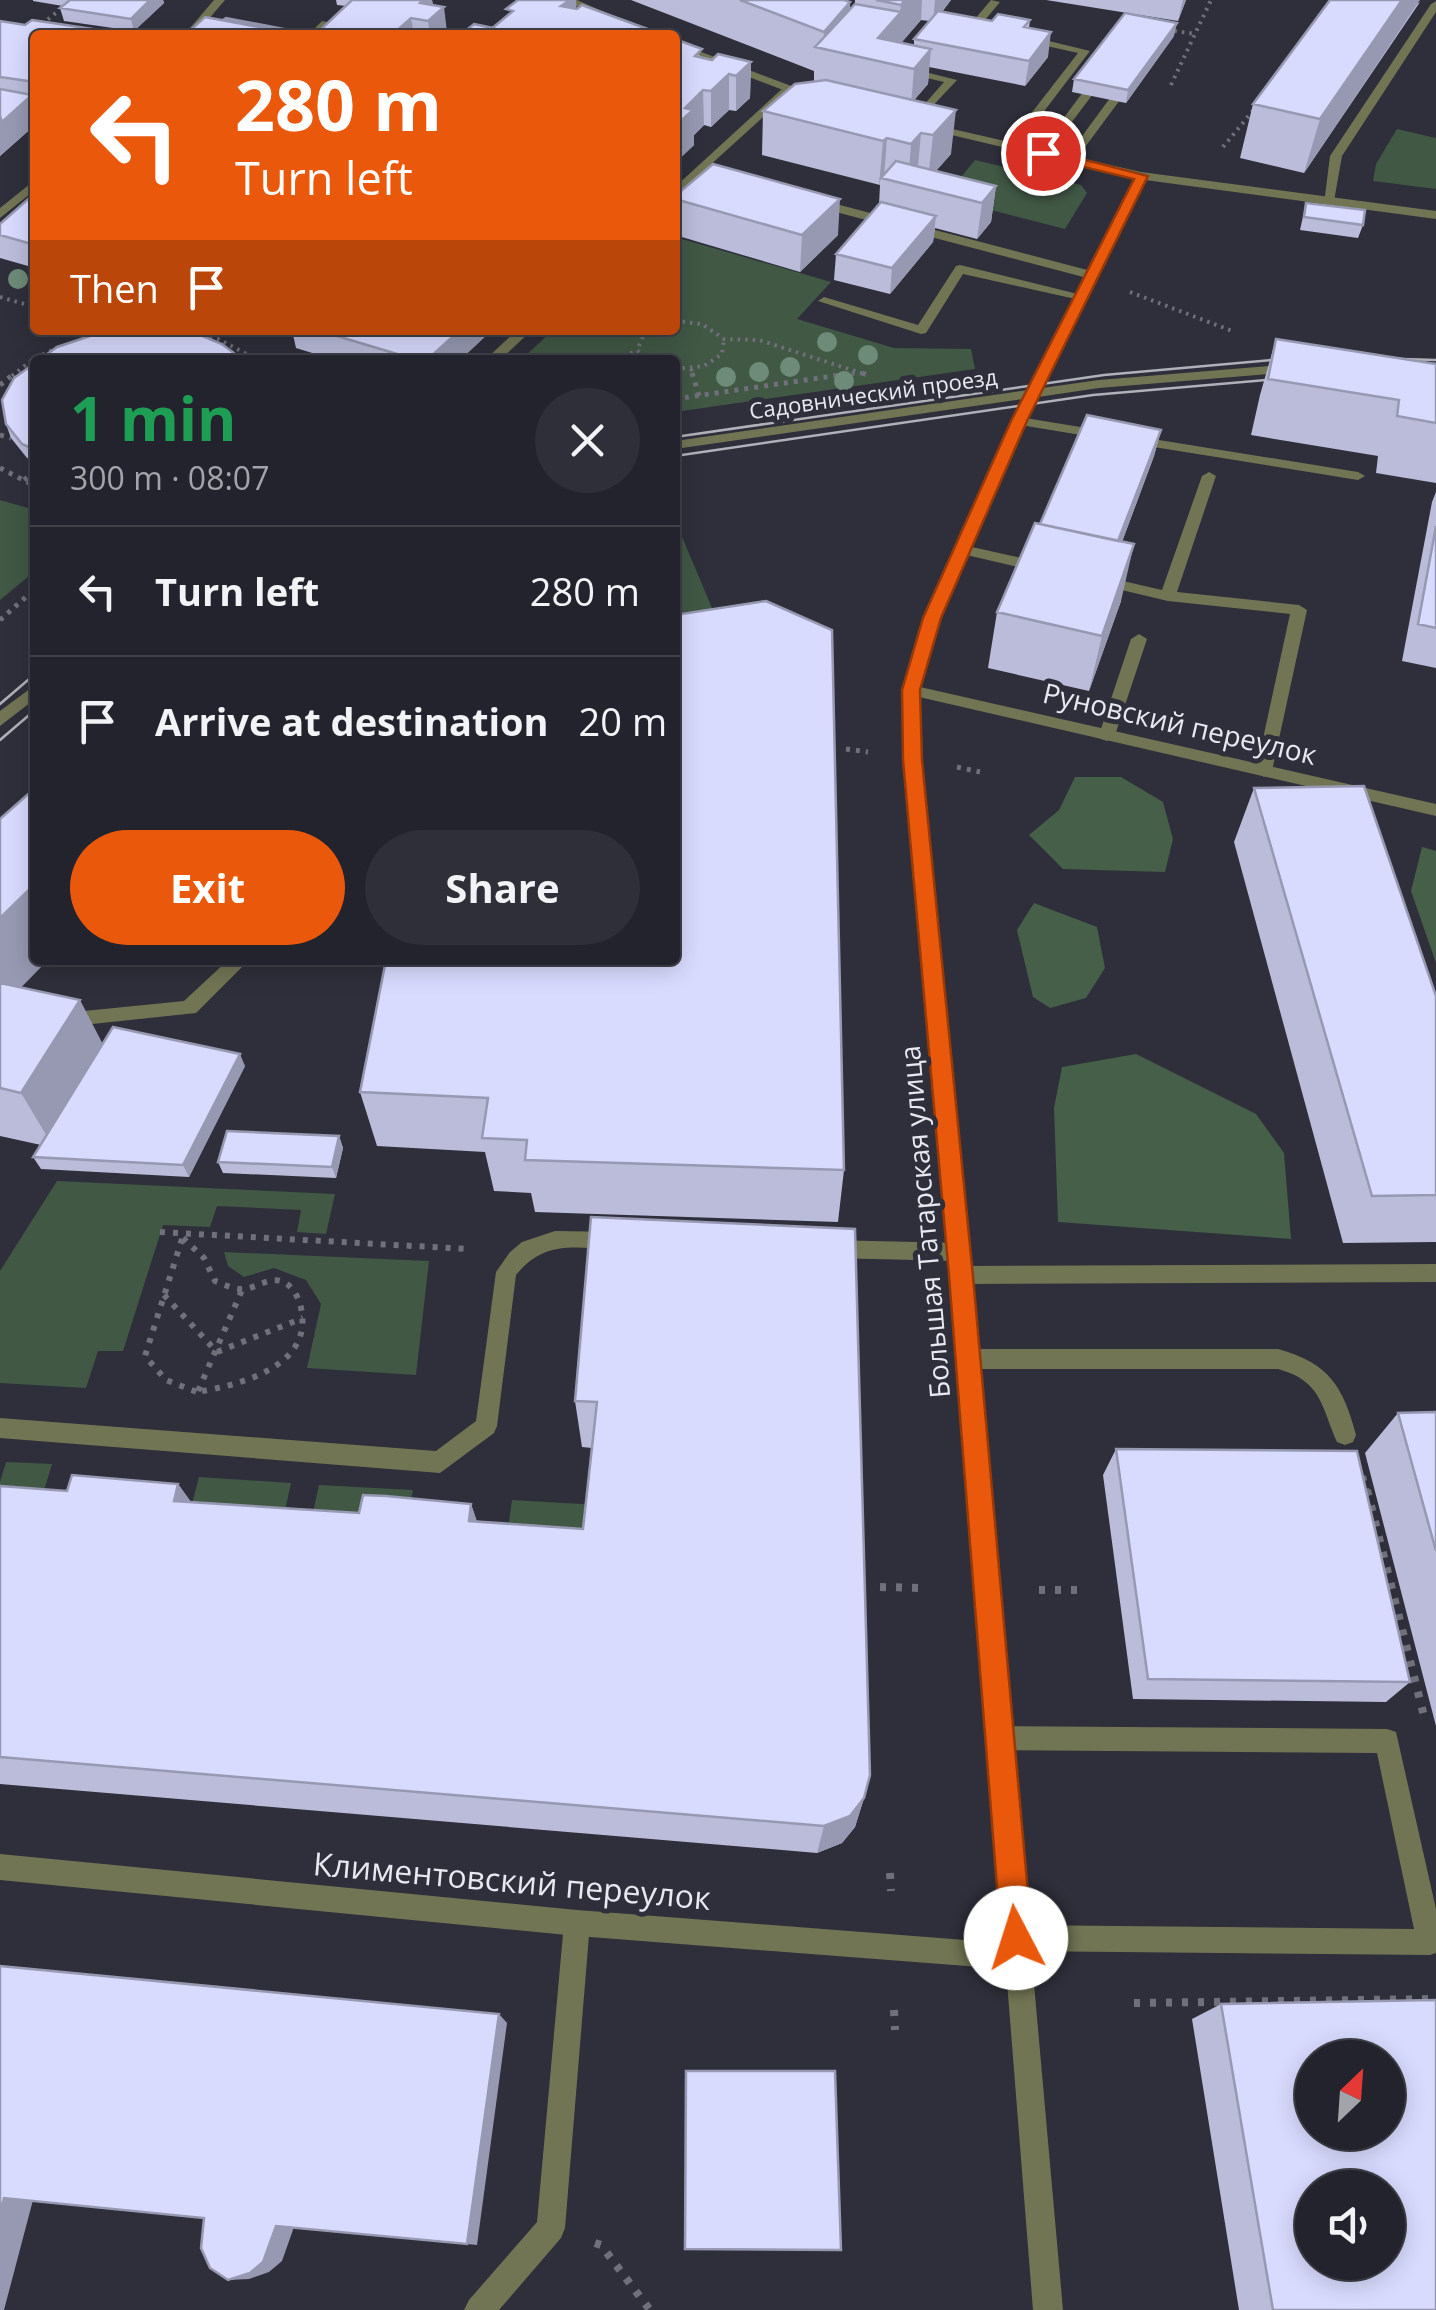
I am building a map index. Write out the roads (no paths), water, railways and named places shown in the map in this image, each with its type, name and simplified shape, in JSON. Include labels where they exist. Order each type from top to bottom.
[{"type":"street","points":[[194,30],[220,0]]},
{"type":"street","points":[[568,0],[639,30]]},
{"type":"street","points":[[992,32],[973,28],[994,2]]},
{"type":"street","points":[[1328,202],[1336,156],[1436,4]]},
{"type":"street","points":[[318,30],[326,23]]},
{"type":"street","points":[[1010,36],[1085,50],[1012,146]]},
{"type":"street","points":[[680,46],[821,100]]},
{"type":"street","points":[[1043,153],[1116,56]]},
{"type":"street","points":[[904,70],[951,80],[914,123]]},
{"type":"street","points":[[1070,160],[1136,70]]},
{"type":"street","points":[[680,188],[788,90]]},
{"type":"street","points":[[896,118],[1142,176],[1436,215]]},
{"type":"street","name":"Большая Татарская улица","points":[[1048,2310],[961,1276],[912,760],[911,690],[922,643],[1019,421],[1142,176]]},
{"type":"street","points":[[0,214],[30,188]]},
{"type":"street","points":[[804,200],[1091,275]]},
{"type":"street","points":[[824,301],[921,330],[960,269],[1080,296]]},
{"type":"street","points":[[498,355],[520,335]]},
{"type":"street","name":"Садовнический проезд","points":[[680,445],[1033,392],[1304,367]]},
{"type":"street","points":[[1019,421],[1358,476]]},
{"type":"street","points":[[1168,596],[1209,476]]},
{"type":"street","points":[[964,550],[1064,573]]},
{"type":"street","points":[[1082,577],[1168,596],[1299,610],[1264,770]]},
{"type":"street","points":[[1108,735],[1139,640]]},
{"type":"street","name":"Руновский переулок","points":[[911,690],[1436,810]]},
{"type":"street","points":[[0,720],[30,694]]},
{"type":"street","points":[[1358,792],[1367,818]]},
{"type":"street","points":[[40,1022],[188,1008],[235,965]]},
{"type":"street","points":[[0,1428],[440,1462],[486,1426],[506,1272],[520,1252],[551,1239],[647,1242]]},
{"type":"street","points":[[800,1248],[958,1252]]},
{"type":"street","points":[[961,1276],[1436,1272]]},
{"type":"street","points":[[966,1359],[1278,1359],[1297,1363],[1330,1388],[1346,1435]]},
{"type":"street","name":"Климентовский переулок","points":[[0,1866],[577,1923],[1018,1948],[1430,1942],[1387,1741],[999,1738]]},
{"type":"street","points":[[479,2310],[551,2228],[577,1923]]},
{"type":"tram line","points":[[680,436],[1104,375],[1295,358]]},
{"type":"tram line","points":[[1370,358],[1436,360]]},
{"type":"tram line","points":[[680,455],[1093,395],[1290,378]]},
{"type":"tram line","points":[[0,704],[30,678]]},
{"type":"tram line","points":[[0,740],[30,714]]}]
